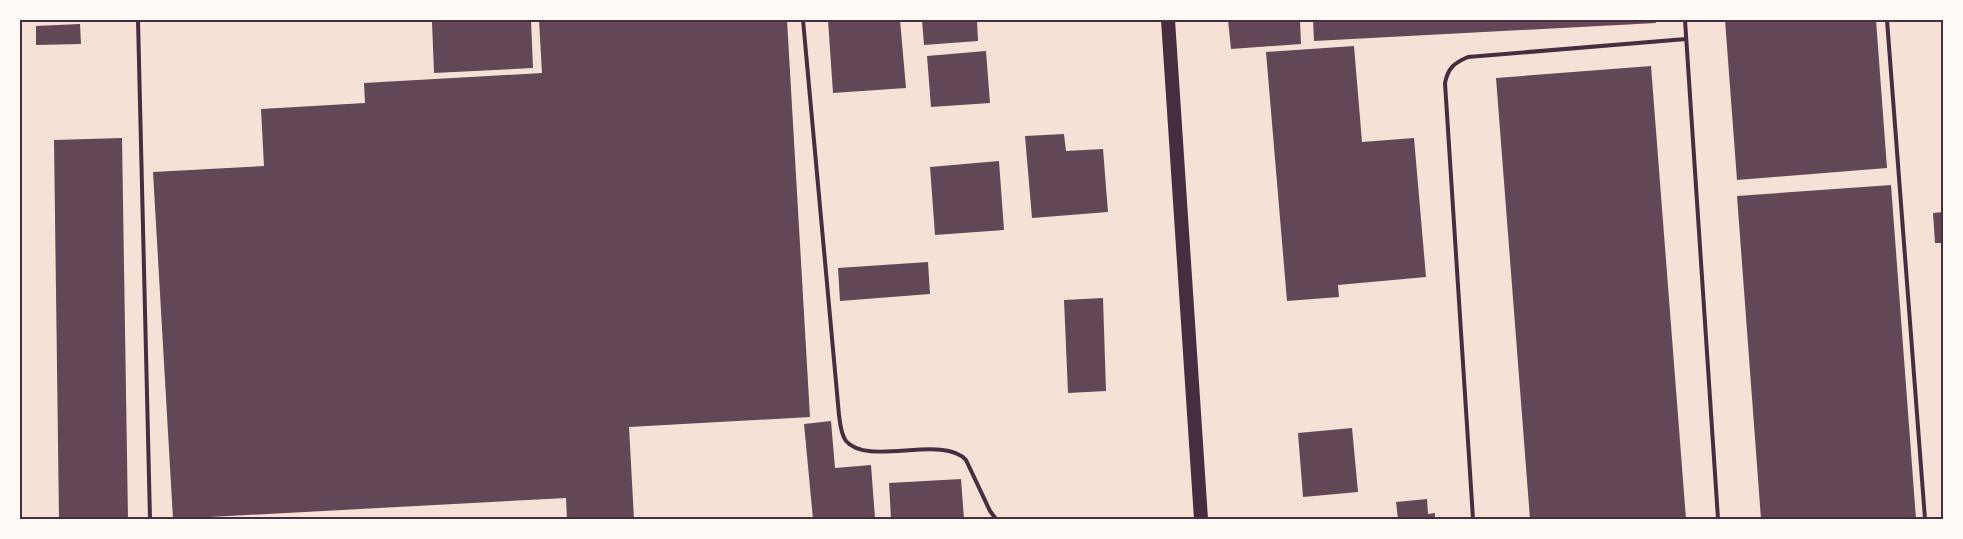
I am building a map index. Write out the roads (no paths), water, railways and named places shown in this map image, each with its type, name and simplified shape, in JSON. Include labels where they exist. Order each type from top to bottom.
[{"type":"highway","points":[[1168,20],[1201,519]]},
{"type":"lane","points":[[138,20],[150,519]]},
{"type":"lane","points":[[803,20],[838,405],[842,431],[847,442],[856,448],[872,451],[948,450],[961,454],[966,460],[990,512],[996,519]]},
{"type":"lane","points":[[1685,20],[1718,519]]},
{"type":"lane","points":[[1887,20],[1925,519]]},
{"type":"lane","points":[[1473,519],[1445,83],[1447,72],[1455,63],[1468,57],[1686,39]]}]
